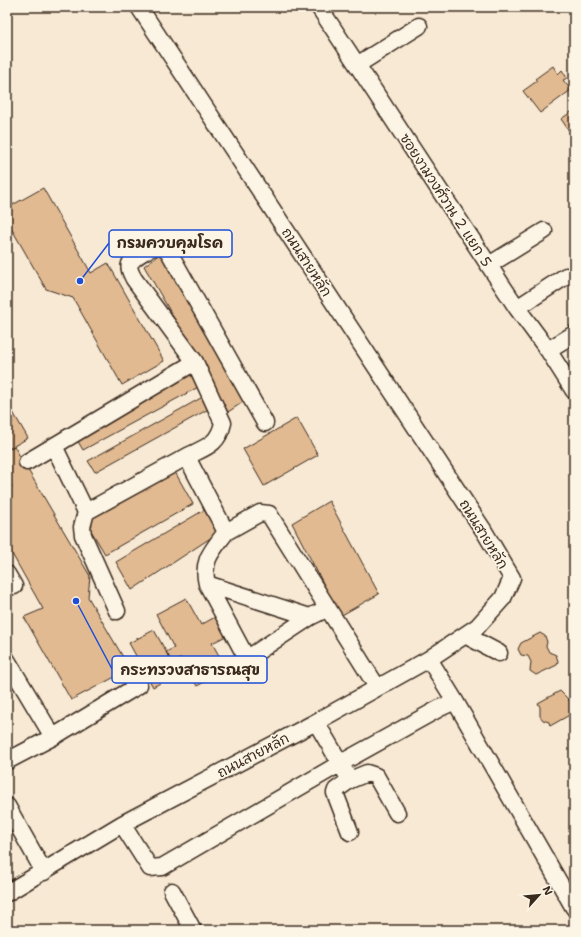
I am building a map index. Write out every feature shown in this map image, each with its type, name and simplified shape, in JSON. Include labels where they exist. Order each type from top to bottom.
[{"type":"street","name":"ถนนสายหลัก","points":[[7,893],[122,824],[316,722],[429,659],[477,626],[503,598],[512,578],[484,531],[139,7]]},
{"type":"street","name":"ซอยงามวงศ์วาน 2 แยก 5","points":[[319,7],[517,308],[548,350],[574,391]]},
{"type":"street","points":[[357,65],[419,26]]},
{"type":"street","points":[[489,265],[544,231]]},
{"type":"street","points":[[86,512],[216,442],[221,432],[223,423],[195,362],[134,280],[129,268],[133,259],[158,246],[164,247],[170,252],[265,423]]},
{"type":"street","points":[[517,308],[566,276]]},
{"type":"street","points":[[548,350],[574,334]]},
{"type":"street","points":[[27,462],[195,362]]},
{"type":"street","points":[[54,446],[86,512],[82,527],[83,535],[117,612]]},
{"type":"street","points":[[188,456],[191,465],[226,532]]},
{"type":"street","points":[[328,608],[310,617],[248,657],[245,656],[207,584],[204,566],[208,557],[226,532],[260,513],[268,514],[328,608],[377,687]]},
{"type":"street","points":[[207,584],[310,617]]},
{"type":"street","points":[[465,635],[499,653]]},
{"type":"street","points":[[429,659],[456,701],[574,908]]},
{"type":"street","points":[[7,660],[53,737]]},
{"type":"street","points":[[7,761],[53,737],[139,685]]},
{"type":"street","points":[[122,824],[150,868],[162,867],[341,763],[440,708],[456,701]]},
{"type":"street","points":[[316,722],[350,780]]},
{"type":"street","points":[[350,832],[335,793],[336,790],[350,780],[368,773],[376,776],[397,814]]},
{"type":"street","points":[[7,806],[44,872]]},
{"type":"street","points":[[172,892],[193,930]]},
{"type":"building","points":[[553,66],[558,74],[562,70],[567,78],[563,80],[571,90],[540,113],[523,91],[537,81],[535,79]]},
{"type":"building","points":[[574,110],[574,138],[561,119]]},
{"type":"building","points":[[43,188],[91,273],[108,263],[164,361],[122,385],[73,298],[46,289],[10,226],[7,228],[7,208]]},
{"type":"building","points":[[161,253],[246,400],[228,412],[144,266]]},
{"type":"building","points":[[195,372],[202,385],[83,450],[76,438]]},
{"type":"building","points":[[208,394],[214,406],[95,472],[88,461]]},
{"type":"building","points":[[7,402],[28,438],[7,450]]},
{"type":"building","points":[[297,418],[318,455],[264,486],[243,449]]},
{"type":"building","points":[[14,446],[90,576],[88,597],[130,669],[71,700],[24,617],[43,609],[7,545],[7,489],[12,487],[7,477],[7,450]]},
{"type":"building","points":[[175,472],[193,504],[105,554],[86,522],[127,499],[124,493]]},
{"type":"building","points":[[329,501],[379,594],[340,616],[292,523]]},
{"type":"building","points":[[204,510],[218,533],[132,590],[116,562]]},
{"type":"building","points":[[186,598],[201,625],[215,617],[226,636],[212,643],[227,670],[197,686],[181,658],[172,663],[166,652],[174,648],[156,614]]},
{"type":"building","points":[[154,630],[178,673],[153,687],[129,643]]},
{"type":"building","points":[[540,633],[545,636],[547,642],[546,646],[549,652],[556,655],[558,661],[557,665],[536,675],[530,671],[531,662],[528,656],[521,655],[518,649],[521,643]]},
{"type":"building","points":[[560,691],[570,701],[573,713],[550,726],[549,722],[543,720],[540,716],[540,707],[538,703]]},
{"type":"place","name":"กรมควบคุมโรค","points":[[80,281]]},
{"type":"place","name":"กระทรวงสาธารณสุข","points":[[76,601]]}]
